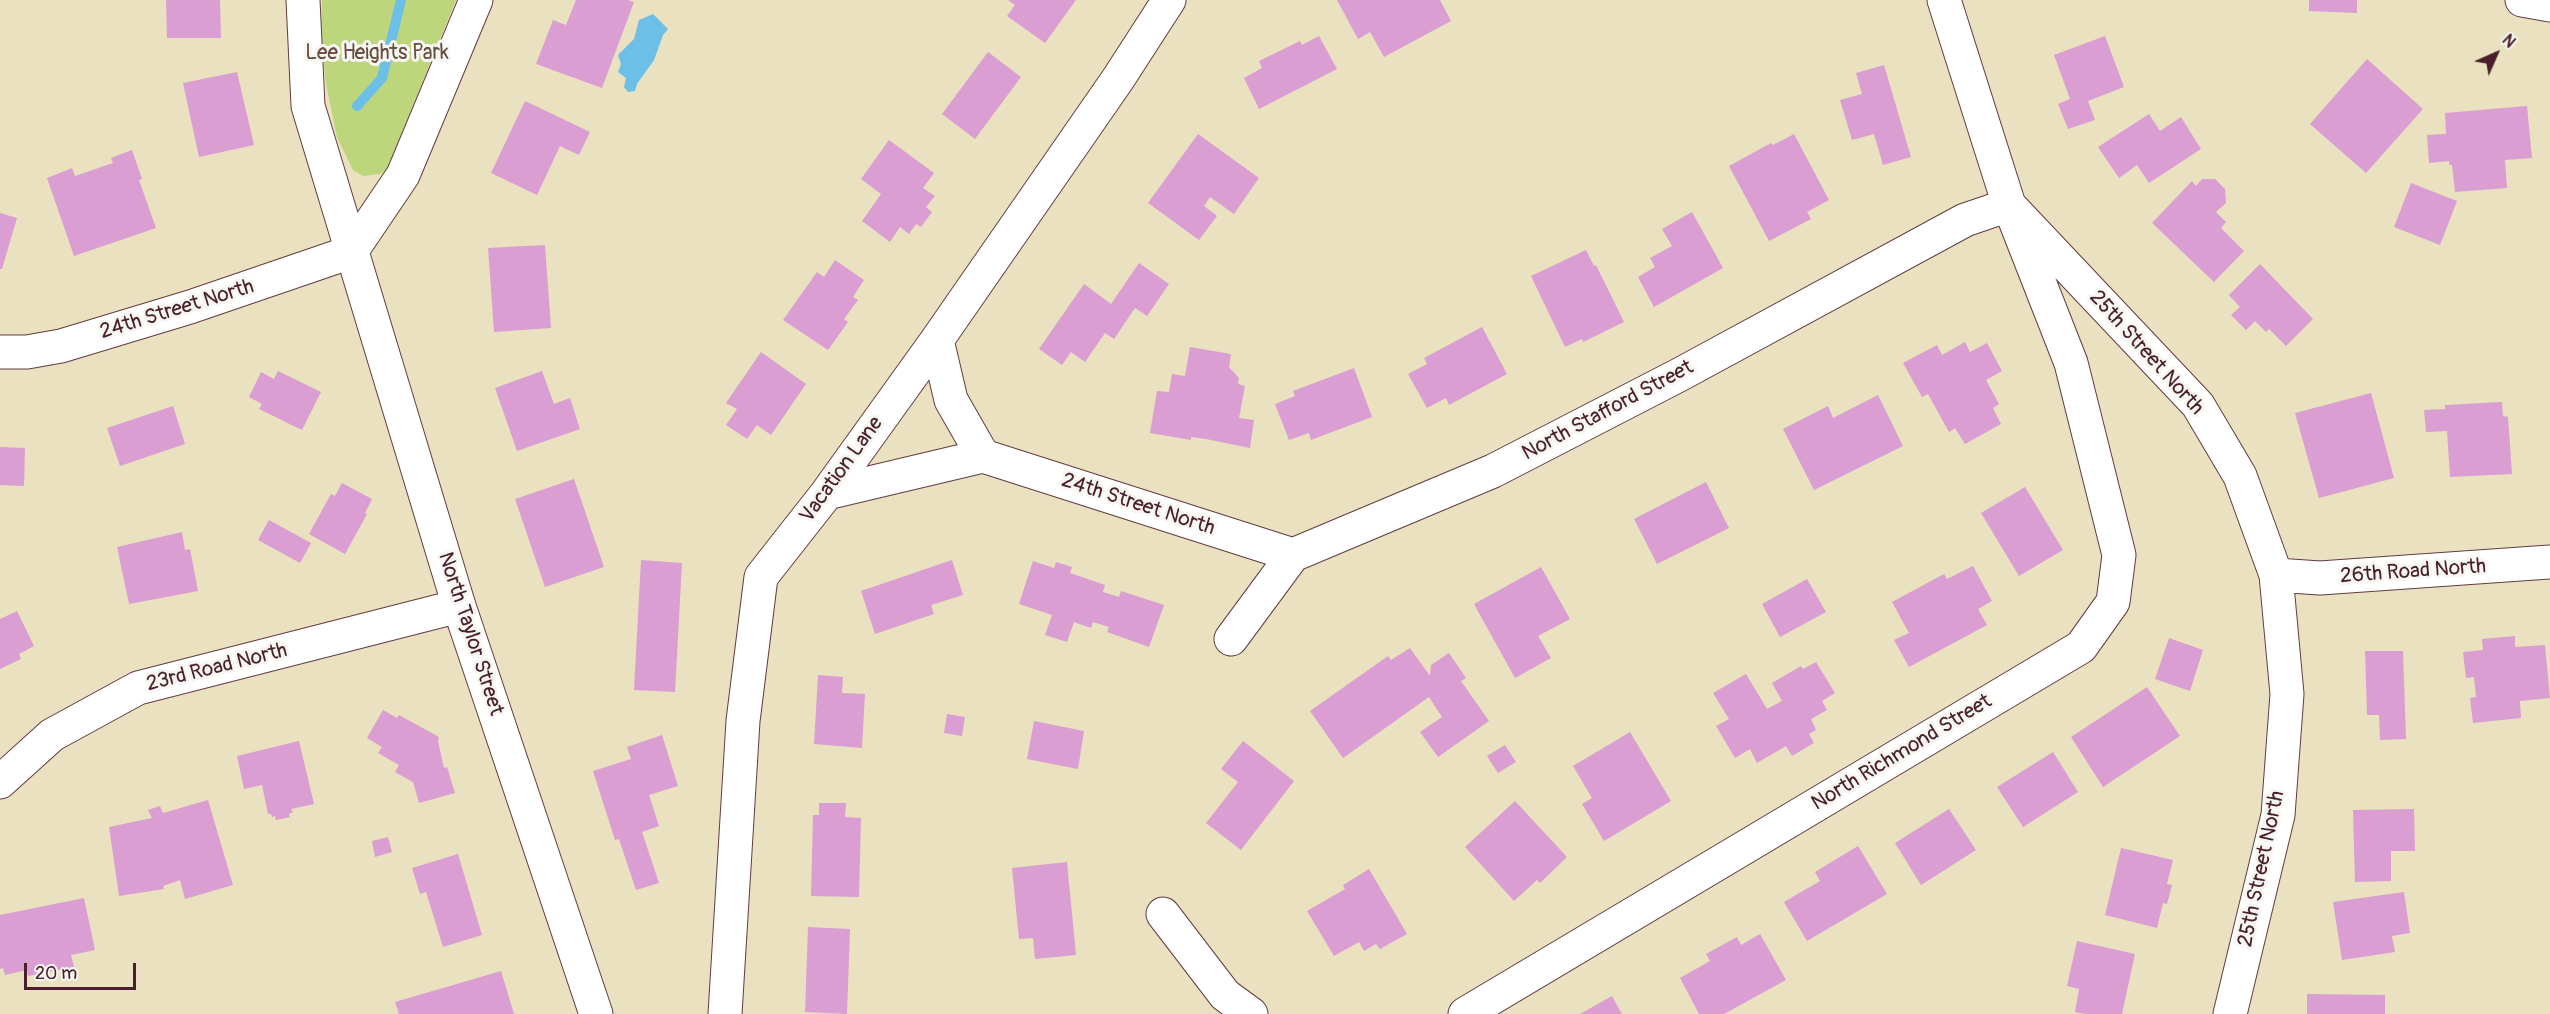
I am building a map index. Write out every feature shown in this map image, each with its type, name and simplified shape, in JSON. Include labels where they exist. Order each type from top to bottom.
[{"type":"street","name":"North Taylor Street","points":[[303,0],[308,106],[459,606],[596,1014]]},
{"type":"street","points":[[351,252],[403,175],[476,0]]},
{"type":"street","name":"Vacation Lane","points":[[725,1014],[743,721],[761,577],[827,493],[937,340],[1118,79],[1169,0]]},
{"type":"street","name":"25th Street North","points":[[1944,0],[2009,205],[2071,363]]},
{"type":"street","points":[[2522,0],[2550,5]]},
{"type":"street","name":"25th Street North","points":[[2009,205],[2198,405],[2240,476],[2276,576],[2287,694],[2278,815],[2230,1014]]},
{"type":"street","name":"North Stafford Street","points":[[1293,555],[1493,471],[1679,375],[1965,220],[2009,205]]},
{"type":"street","name":"24th Street North","points":[[0,352],[27,352],[62,346],[351,252]]},
{"type":"street","points":[[827,493],[983,456],[951,400],[937,340]]},
{"type":"street","name":"North Richmond Street","points":[[1465,1014],[2081,646],[2113,602],[2119,555],[2071,363]]},
{"type":"street","name":"24th Street North","points":[[983,456],[1293,555]]},
{"type":"street","points":[[1231,639],[1293,555]]},
{"type":"street","name":"26th Road North","points":[[2276,576],[2320,578],[2550,562]]},
{"type":"street","name":"23rd Road North","points":[[0,782],[51,735],[138,688],[459,606]]},
{"type":"street","points":[[1163,914],[1225,995],[1251,1014]]},
{"type":"green space","name":"Lee Heights Park","points":[[322,0],[456,0],[387,169],[380,174],[363,176],[353,170],[337,137],[326,84],[321,36]]},
{"type":"water","points":[[653,14],[668,29],[663,35],[654,60],[637,84],[635,91],[628,92],[624,87],[626,78],[618,72],[621,64],[618,55],[634,39],[639,20]]},
{"type":"building","points":[[166,0],[220,0],[221,38],[167,38]]},
{"type":"building","points":[[576,0],[634,2],[602,88],[536,64],[553,20],[566,25]]},
{"type":"building","points":[[1008,0],[1076,0],[1045,43],[1007,16],[1015,5]]},
{"type":"building","points":[[1337,0],[1440,0],[1451,21],[1384,57],[1370,32],[1358,39]]},
{"type":"building","points":[[2309,0],[2357,0],[2357,13],[2309,11]]},
{"type":"building","points":[[1319,36],[1337,69],[1259,109],[1244,78],[1262,68],[1259,61],[1300,41],[1302,45]]},
{"type":"building","points":[[2105,36],[2124,87],[2088,101],[2095,120],[2068,129],[2058,104],[2070,99],[2054,55]]},
{"type":"building","points":[[988,52],[1021,77],[975,139],[942,114]]},
{"type":"building","points":[[2367,59],[2423,109],[2366,173],[2310,124]]},
{"type":"building","points":[[1884,65],[1911,157],[1883,165],[1874,134],[1852,140],[1840,100],[1862,94],[1856,73]]},
{"type":"building","points":[[237,72],[254,145],[199,157],[183,83]]},
{"type":"building","points":[[525,101],[590,132],[579,155],[560,146],[537,195],[491,173]]},
{"type":"building","points":[[2527,106],[2532,158],[2505,160],[2507,188],[2455,192],[2452,165],[2449,165],[2449,161],[2429,163],[2427,135],[2446,134],[2445,113]]},
{"type":"building","points":[[2149,114],[2160,131],[2181,117],[2201,149],[2149,183],[2137,165],[2119,178],[2098,147]]},
{"type":"building","points":[[1198,134],[1259,178],[1234,214],[1210,197],[1204,206],[1217,216],[1199,240],[1148,203]]},
{"type":"building","points":[[1794,134],[1829,200],[1807,212],[1811,219],[1769,241],[1729,166],[1771,143],[1773,145]]},
{"type":"building","points":[[889,140],[934,173],[923,188],[935,196],[926,207],[932,212],[921,227],[916,224],[909,234],[900,227],[890,242],[862,221],[881,194],[861,179]]},
{"type":"building","points":[[132,150],[142,179],[139,180],[156,228],[74,256],[47,178],[72,168],[75,176],[113,163],[111,158]]},
{"type":"building","points":[[2202,179],[2215,179],[2225,189],[2226,203],[2216,212],[2226,222],[2221,228],[2244,251],[2214,282],[2152,223],[2192,181],[2196,186]]},
{"type":"building","points":[[2411,183],[2457,201],[2440,245],[2394,227]]},
{"type":"building","points":[[1692,212],[1723,268],[1654,307],[1638,277],[1655,267],[1650,258],[1672,246],[1662,229]]},
{"type":"building","points":[[0,213],[17,218],[2,269],[0,269]]},
{"type":"building","points":[[545,245],[551,328],[494,332],[488,248]]},
{"type":"building","points":[[1586,250],[1594,266],[1596,265],[1624,322],[1583,342],[1582,339],[1565,347],[1531,276]]},
{"type":"building","points":[[835,260],[864,280],[853,297],[858,300],[844,319],[848,322],[828,350],[783,320],[817,272],[824,277]]},
{"type":"building","points":[[1139,263],[1169,284],[1147,316],[1135,308],[1114,339],[1105,333],[1085,362],[1071,352],[1062,365],[1039,349],[1084,284],[1111,304]]},
{"type":"building","points":[[2260,264],[2313,319],[2286,346],[2269,329],[2266,332],[2255,321],[2246,330],[2231,315],[2240,307],[2229,295]]},
{"type":"building","points":[[1482,327],[1507,374],[1449,405],[1446,398],[1427,408],[1408,374],[1427,364],[1424,358]]},
{"type":"building","points":[[1965,342],[1970,352],[1987,343],[2002,371],[1986,380],[1999,404],[1993,408],[2001,424],[1965,444],[1955,428],[1949,432],[1928,394],[1922,397],[1903,363],[1937,345],[1942,355]]},
{"type":"building","points":[[1190,347],[1231,354],[1229,367],[1239,378],[1238,384],[1245,386],[1239,418],[1254,420],[1250,448],[1206,439],[1191,437],[1191,440],[1150,433],[1157,391],[1169,392],[1172,374],[1185,376]]},
{"type":"building","points":[[761,352],[806,384],[771,435],[757,425],[747,439],[726,425],[737,409],[726,403]]},
{"type":"building","points":[[1354,368],[1372,417],[1311,440],[1309,433],[1289,440],[1275,404],[1295,396],[1293,391]]},
{"type":"building","points":[[278,371],[321,392],[302,430],[259,409],[262,404],[249,397],[261,372],[274,379]]},
{"type":"building","points":[[542,371],[554,404],[570,398],[580,429],[517,451],[495,388]]},
{"type":"building","points":[[2371,393],[2394,478],[2319,498],[2295,413]]},
{"type":"building","points":[[1878,395],[1903,446],[1814,490],[1783,429],[1828,406],[1833,418]]},
{"type":"building","points":[[2502,402],[2503,416],[2508,417],[2512,474],[2450,477],[2447,431],[2426,432],[2424,410],[2445,409],[2445,405]]},
{"type":"building","points":[[173,406],[185,444],[120,466],[107,428]]},
{"type":"building","points":[[0,447],[25,448],[24,486],[0,485]]},
{"type":"building","points":[[574,479],[604,567],[545,587],[515,499]]},
{"type":"building","points":[[1706,482],[1729,528],[1657,564],[1634,519]]},
{"type":"building","points":[[342,483],[372,499],[365,513],[367,514],[345,554],[309,534],[331,494],[335,496]]},
{"type":"building","points":[[2025,487],[2063,550],[2019,576],[1981,513]]},
{"type":"building","points":[[269,520],[311,543],[300,563],[258,540]]},
{"type":"building","points":[[182,532],[185,550],[190,549],[198,591],[129,604],[117,547]]},
{"type":"building","points":[[641,560],[682,563],[675,692],[634,690]]},
{"type":"building","points":[[952,560],[963,595],[931,605],[934,614],[875,634],[861,591]]},
{"type":"building","points":[[1033,561],[1054,568],[1056,562],[1072,567],[1070,573],[1105,585],[1103,592],[1119,597],[1121,591],[1164,605],[1149,647],[1107,632],[1109,627],[1093,622],[1091,628],[1074,622],[1067,642],[1045,635],[1052,615],[1019,604]]},
{"type":"building","points":[[1973,566],[1992,601],[1978,609],[1987,625],[1909,667],[1894,640],[1909,633],[1892,602],[1944,574],[1947,579]]},
{"type":"building","points":[[1541,567],[1570,619],[1538,636],[1551,658],[1515,678],[1474,604]]},
{"type":"building","points":[[1807,579],[1826,612],[1780,637],[1762,604]]},
{"type":"building","points":[[17,611],[34,646],[19,654],[21,659],[0,669],[0,619]]},
{"type":"building","points":[[2515,636],[2515,647],[2545,645],[2550,698],[2520,701],[2521,718],[2473,723],[2470,698],[2476,697],[2474,677],[2466,678],[2463,652],[2483,650],[2482,639]]},
{"type":"building","points":[[2169,638],[2203,650],[2190,691],[2155,679]]},
{"type":"building","points":[[1410,648],[1430,676],[1431,665],[1449,653],[1466,678],[1461,681],[1489,721],[1438,757],[1420,732],[1442,717],[1429,697],[1343,758],[1310,711],[1388,656],[1391,660]]},
{"type":"building","points":[[2365,651],[2403,651],[2406,739],[2380,740],[2379,715],[2367,715]]},
{"type":"building","points":[[1816,662],[1835,693],[1822,701],[1827,710],[1811,719],[1816,730],[1809,734],[1814,743],[1792,756],[1786,746],[1757,763],[1750,749],[1735,758],[1716,726],[1729,719],[1713,693],[1746,674],[1767,709],[1782,701],[1772,683],[1801,666],[1803,669]]},
{"type":"building","points":[[818,675],[843,677],[842,693],[865,694],[862,748],[814,744]]},
{"type":"building","points":[[2147,687],[2180,736],[2103,787],[2071,737]]},
{"type":"building","points":[[383,710],[397,718],[399,715],[439,737],[444,768],[447,767],[455,793],[419,803],[413,782],[395,772],[399,765],[378,753],[382,747],[367,738]]},
{"type":"building","points":[[947,714],[965,717],[962,736],[944,733]]},
{"type":"building","points":[[1034,721],[1084,731],[1078,769],[1027,759]]},
{"type":"building","points":[[1630,732],[1671,801],[1604,841],[1582,804],[1592,798],[1573,766]]},
{"type":"building","points":[[662,735],[678,786],[649,795],[659,826],[642,832],[659,883],[636,890],[619,839],[615,840],[593,771],[631,759],[627,747]]},
{"type":"building","points":[[299,741],[314,804],[291,809],[293,812],[289,814],[290,817],[276,820],[275,816],[268,814],[262,785],[244,789],[237,756]]},
{"type":"building","points":[[1243,741],[1294,781],[1241,850],[1206,823],[1238,782],[1221,769]]},
{"type":"building","points":[[1505,745],[1516,762],[1498,773],[1487,756]]},
{"type":"building","points":[[2053,752],[2078,792],[2023,827],[1997,787]]},
{"type":"building","points":[[208,800],[233,885],[185,899],[180,880],[163,886],[164,889],[119,896],[109,827],[152,818],[148,810],[160,806],[163,813]]},
{"type":"building","points":[[1515,801],[1567,857],[1540,883],[1537,880],[1514,901],[1465,847]]},
{"type":"building","points":[[819,803],[846,803],[845,817],[861,818],[859,897],[811,896],[813,815],[819,815]]},
{"type":"building","points":[[1949,809],[1976,850],[1921,885],[1895,843]]},
{"type":"building","points":[[2414,809],[2415,851],[2391,851],[2391,881],[2355,882],[2353,810]]},
{"type":"building","points":[[388,837],[392,852],[375,857],[372,841]]},
{"type":"building","points":[[1858,846],[1887,894],[1807,941],[1784,902],[1820,881],[1815,872]]},
{"type":"building","points":[[2121,848],[2173,860],[2167,884],[2172,885],[2167,904],[2163,903],[2157,928],[2105,915]]},
{"type":"building","points":[[458,854],[482,935],[443,947],[426,892],[420,894],[412,868]]},
{"type":"building","points":[[1067,862],[1076,955],[1035,959],[1033,938],[1019,939],[1012,868]]},
{"type":"building","points":[[1369,869],[1407,934],[1380,949],[1376,944],[1364,951],[1359,942],[1334,956],[1307,911],[1345,889],[1343,885]]},
{"type":"building","points":[[2404,892],[2410,933],[2392,936],[2395,952],[2342,960],[2333,902]]},
{"type":"building","points":[[84,898],[95,950],[71,955],[74,967],[28,976],[27,970],[5,975],[3,968],[0,969],[0,915]]},
{"type":"building","points":[[808,927],[850,929],[847,1014],[805,1012]]},
{"type":"building","points":[[1760,934],[1786,980],[1724,1014],[1699,1014],[1680,978],[1710,961],[1706,954],[1737,937],[1741,945]]},
{"type":"building","points":[[2077,941],[2135,954],[2122,1014],[2075,1012],[2079,989],[2067,986]]},
{"type":"building","points":[[501,971],[514,1014],[399,1014],[395,1002]]},
{"type":"building","points":[[2307,994],[2385,995],[2385,1014],[2307,1014]]},
{"type":"building","points":[[1612,996],[1622,1014],[1580,1014]]},
{"type":"waterway","points":[[357,106],[382,78],[401,0]]}]
